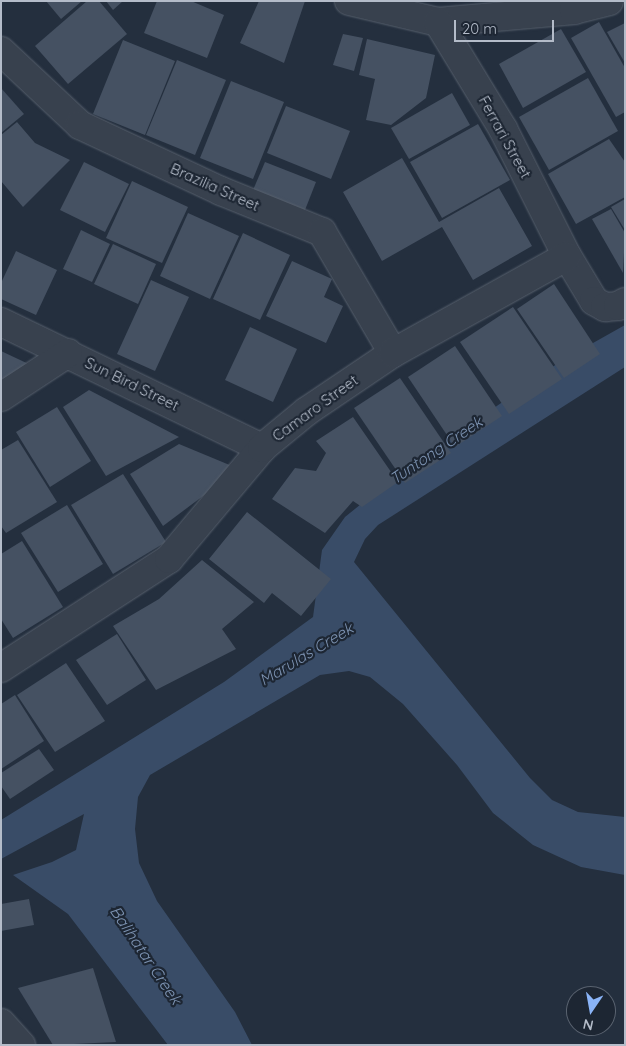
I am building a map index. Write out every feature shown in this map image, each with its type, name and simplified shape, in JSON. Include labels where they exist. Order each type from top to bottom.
[{"type":"street","points":[[349,1],[438,22],[537,14],[609,1]]},
{"type":"street","name":"Ferrari Street","points":[[438,22],[503,129],[566,256]]},
{"type":"street","name":"Brazilia Street","points":[[1,51],[80,125],[221,191],[322,232],[393,353]]},
{"type":"street","points":[[566,256],[594,301],[605,306],[618,306],[625,302]]},
{"type":"street","name":"Camaro Street","points":[[1,668],[169,560],[262,448],[307,411],[393,353],[566,256]]},
{"type":"street","name":"Sun Bird Street","points":[[1,322],[262,448]]},
{"type":"street","points":[[1,397],[68,353]]},
{"type":"street","points":[[1,1023],[21,1045]]},
{"type":"water","points":[[625,325],[625,367],[378,525],[365,539],[354,562],[530,778],[552,800],[578,812],[625,817],[625,875],[581,867],[533,845],[493,813],[457,765],[403,704],[370,677],[349,671],[320,675],[150,775],[138,797],[135,829],[139,863],[157,901],[235,1012],[252,1045],[168,1045],[68,914],[13,875],[52,862],[76,850],[84,814],[1,859],[1,820],[224,682],[313,617],[322,550],[345,517],[387,483],[561,361]]},
{"type":"building","points":[[46,1],[82,1],[61,19]]},
{"type":"building","points":[[87,1],[99,1],[127,34],[68,84],[35,46]]},
{"type":"building","points":[[106,1],[123,1],[113,10]]},
{"type":"building","points":[[157,1],[191,1],[224,15],[207,58],[144,33]]},
{"type":"building","points":[[259,1],[305,1],[284,63],[240,43]]},
{"type":"building","points":[[599,22],[625,68],[625,112],[616,117],[571,38]]},
{"type":"building","points":[[625,23],[625,63],[607,32]]},
{"type":"building","points":[[561,29],[586,72],[523,108],[499,64]]},
{"type":"building","points":[[343,34],[363,38],[354,71],[333,65]]},
{"type":"building","points":[[367,39],[435,55],[426,98],[391,125],[366,120],[375,79],[359,75]]},
{"type":"building","points":[[123,40],[175,61],[145,135],[93,114]]},
{"type":"building","points":[[177,60],[226,80],[195,155],[146,135]]},
{"type":"building","points":[[588,78],[618,131],[549,170],[519,117]]},
{"type":"building","points":[[231,81],[284,102],[253,179],[200,158]]},
{"type":"building","points":[[1,88],[24,114],[1,133]]},
{"type":"building","points":[[452,93],[470,125],[409,159],[391,128]]},
{"type":"building","points":[[286,106],[350,131],[331,179],[267,153]]},
{"type":"building","points":[[17,122],[35,143],[70,160],[23,207],[1,181],[1,135]]},
{"type":"building","points":[[478,124],[510,180],[442,218],[410,162]]},
{"type":"building","points":[[609,139],[625,162],[625,197],[576,224],[548,174]]},
{"type":"building","points":[[402,158],[439,222],[499,188],[532,246],[473,280],[442,227],[382,261],[343,192]]},
{"type":"building","points":[[84,162],[129,184],[105,232],[60,210]]},
{"type":"building","points":[[265,162],[316,182],[305,210],[253,190]]},
{"type":"building","points":[[132,181],[188,207],[162,263],[106,238]]},
{"type":"building","points":[[625,199],[625,230],[611,207]]},
{"type":"building","points":[[611,209],[625,233],[623,273],[592,219]]},
{"type":"building","points":[[188,213],[239,236],[210,299],[160,276]]},
{"type":"building","points":[[81,230],[110,244],[92,282],[63,269]]},
{"type":"building","points":[[243,233],[290,255],[260,320],[213,299]]},
{"type":"building","points":[[113,244],[156,264],[138,304],[94,284]]},
{"type":"building","points":[[16,251],[57,270],[36,315],[1,299],[1,283]]},
{"type":"building","points":[[292,261],[332,279],[324,297],[343,306],[326,343],[266,316]]},
{"type":"building","points":[[151,280],[189,297],[155,371],[117,354]]},
{"type":"building","points":[[554,284],[600,354],[564,378],[517,309]]},
{"type":"building","points":[[513,307],[562,379],[509,414],[460,342]]},
{"type":"building","points":[[250,327],[297,349],[273,402],[225,380]]},
{"type":"building","points":[[455,346],[502,416],[455,447],[408,377]]},
{"type":"building","points":[[1,351],[35,367],[1,386]]},
{"type":"building","points":[[400,378],[451,453],[405,483],[354,408]]},
{"type":"building","points":[[89,390],[179,437],[106,476],[63,407]]},
{"type":"building","points":[[57,407],[91,461],[50,487],[16,432]]},
{"type":"building","points":[[353,417],[398,482],[362,507],[353,501],[325,533],[272,499],[295,468],[316,471],[326,453],[316,441]]},
{"type":"building","points":[[18,440],[57,502],[6,533],[1,526],[1,450]]},
{"type":"building","points":[[179,444],[232,466],[211,490],[163,526],[130,474]]},
{"type":"building","points":[[123,474],[166,542],[113,574],[71,505]]},
{"type":"building","points":[[67,505],[103,564],[58,592],[21,533]]},
{"type":"building","points":[[247,512],[331,579],[301,616],[272,593],[264,603],[209,559]]},
{"type":"building","points":[[22,541],[63,607],[13,638],[1,619],[1,554]]},
{"type":"building","points":[[202,560],[254,602],[222,629],[236,649],[156,690],[113,626],[159,599]]},
{"type":"building","points":[[117,634],[146,680],[107,705],[76,660]]},
{"type":"building","points":[[66,663],[105,721],[55,752],[17,695]]},
{"type":"building","points":[[15,695],[44,741],[1,769],[1,704]]},
{"type":"building","points":[[39,749],[54,770],[10,799],[1,786],[1,773]]},
{"type":"building","points":[[29,899],[34,925],[1,931],[1,904]]},
{"type":"building","points":[[93,968],[116,1042],[53,1045],[18,988]]},
{"type":"water label","name":"Tuntong Creek","points":[[436,450]]},
{"type":"water label","name":"Marulas Creek","points":[[306,654]]},
{"type":"water label","name":"Balihatar Creek","points":[[146,955]]}]
